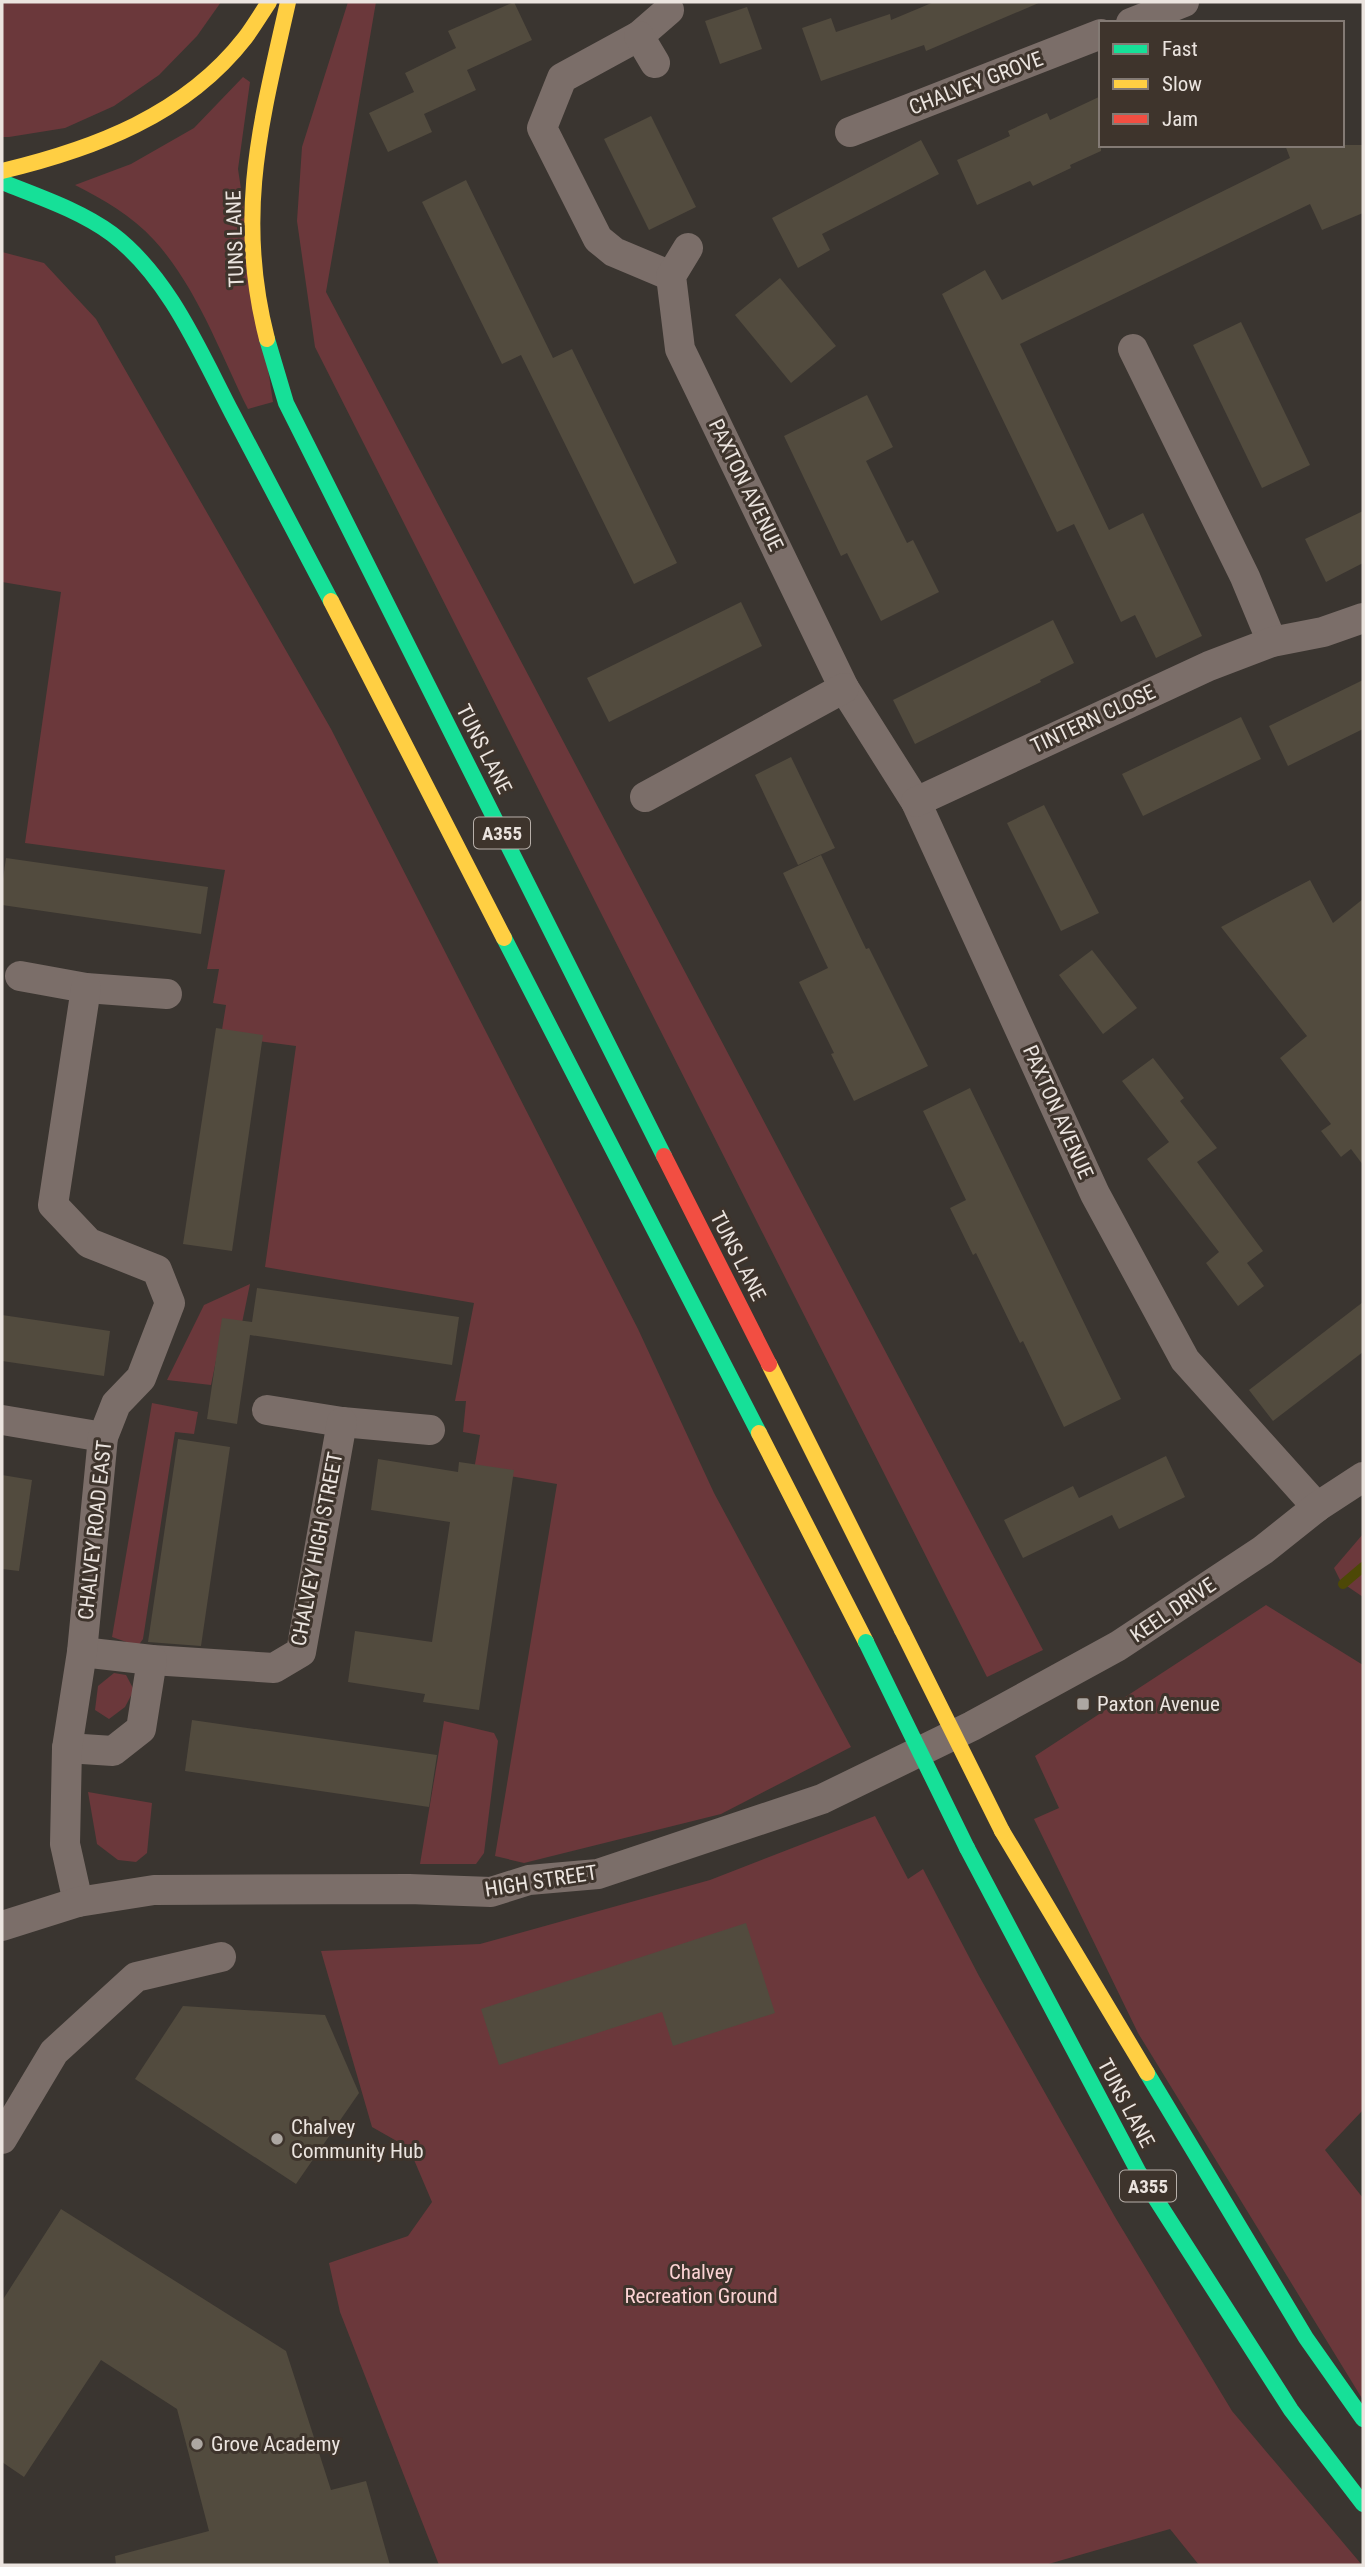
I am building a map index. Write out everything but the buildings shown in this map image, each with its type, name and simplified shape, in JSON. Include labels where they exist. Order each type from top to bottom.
[{"type":"main road","points":[[2,171],[87,149],[155,118],[222,64],[269,2]]},
{"type":"main road","name":"TUNS LANE","points":[[288,2],[258,137],[250,209],[253,274],[266,341],[286,403],[1002,1831],[1306,2338],[1363,2419]]},
{"type":"main road","name":"TUNS LANE","points":[[2,182],[87,218],[125,245],[156,280],[185,324],[344,626],[866,1642],[967,1848],[1138,2171],[1291,2410],[1363,2504]]},
{"type":"street","points":[[1135,21],[1184,2]]},
{"type":"street","points":[[669,10],[639,36],[562,78],[542,128],[598,239],[614,252],[671,276],[688,248]]},
{"type":"street","name":"CHALVEY GROVE","points":[[850,132],[1099,35]]},
{"type":"street","points":[[639,36],[655,63]]},
{"type":"street","name":"PAXTON AVENUE","points":[[671,276],[680,349],[844,688],[916,802],[1095,1194],[1185,1360],[1317,1507]]},
{"type":"street","points":[[1133,349],[1245,577],[1272,642]]},
{"type":"street","name":"TINTERN CLOSE","points":[[916,802],[1209,666],[1272,642],[1323,632],[1363,618]]},
{"type":"street","points":[[645,797],[844,688]]},
{"type":"street","points":[[20,976],[86,988],[167,994]]},
{"type":"street","name":"CHALVEY ROAD EAST","points":[[78,1902],[65,1844],[66,1748],[82,1652],[103,1437],[116,1404],[141,1378],[170,1303],[157,1270],[89,1243],[53,1205],[86,988]]},
{"type":"street","name":"CHALVEY HIGH STREET","points":[[267,1410],[342,1422],[430,1430]]},
{"type":"street","points":[[2,1420],[103,1437]]},
{"type":"street","name":"CHALVEY HIGH STREET","points":[[152,1660],[274,1668],[301,1652],[342,1422]]},
{"type":"street","name":"KEEL DRIVE","points":[[972,1726],[1118,1646],[1263,1550],[1317,1507],[1363,1478]]},
{"type":"street","points":[[66,1748],[113,1751],[141,1729],[152,1660],[82,1652]]},
{"type":"street","name":"HIGH STREET","points":[[2,1926],[78,1902],[154,1890],[409,1889],[491,1892],[529,1880],[598,1874],[822,1800],[972,1726]]},
{"type":"street","points":[[2,2139],[54,2052],[136,1977],[221,1957]]},
{"type":"green space","points":[[2,2],[221,2],[197,36],[159,75],[114,106],[65,128],[2,137]]},
{"type":"green space","points":[[348,2],[376,2],[326,292],[1043,1650],[987,1677],[315,347],[297,221],[302,147]]},
{"type":"green space","points":[[243,77],[250,82],[238,169],[273,402],[248,409],[207,321],[169,258],[145,231],[127,216],[75,185],[131,164],[194,128]]},
{"type":"green space","points":[[2,252],[44,263],[96,319],[331,729],[638,1329],[714,1493],[851,1747],[721,1814],[524,1863],[495,1856],[557,1484],[474,1470],[480,1435],[463,1432],[466,1401],[455,1401],[474,1303],[265,1267],[296,1046],[221,1036],[226,1005],[213,1003],[219,969],[207,969],[225,870],[25,843],[61,592],[2,582]]},
{"type":"green space","points":[[250,1284],[242,1323],[224,1322],[211,1385],[167,1380],[204,1305]]},
{"type":"green space","points":[[152,1403],[198,1412],[194,1434],[175,1432],[143,1639],[138,1646],[112,1637]]},
{"type":"green space","points":[[1363,1534],[1363,1597],[1341,1582],[1334,1568]]},
{"type":"green space","points":[[1266,1605],[1363,1665],[1363,2110],[1325,2150],[1363,2198],[1363,2400],[1138,2033],[1034,1819],[1059,1808],[1035,1756]]},
{"type":"green space","points":[[114,1673],[126,1675],[134,1690],[125,1707],[109,1719],[95,1710],[98,1686]]},
{"type":"green space","points":[[444,1721],[494,1733],[498,1741],[484,1853],[476,1864],[420,1864]]},
{"type":"green space","points":[[88,1792],[152,1803],[147,1853],[136,1862],[118,1860],[97,1844]]},
{"type":"green space","name":"Chalvey Recreation Ground","points":[[875,1816],[908,1879],[923,1869],[979,1976],[1115,2217],[1232,2411],[1362,2565],[1199,2565],[1170,2529],[1045,2565],[439,2565],[340,2312],[329,2263],[408,2236],[432,2202],[409,2148],[372,2127],[321,1951],[480,1944],[710,1880]]},
{"type":"waterway","points":[[1343,1584],[1363,1567]]},
{"type":"traffic: fast","points":[[2,182],[99,225],[132,252],[167,293],[195,341],[331,601]]},
{"type":"traffic: fast","points":[[267,339],[286,403],[664,1156]]},
{"type":"traffic: fast","points":[[504,938],[759,1433]]},
{"type":"traffic: fast","points":[[866,1642],[967,1848]]},
{"type":"traffic: fast","points":[[967,1848],[1138,2171],[1291,2410],[1363,2504]]},
{"type":"traffic: fast","points":[[1147,2073],[1306,2338],[1363,2419]]},
{"type":"traffic: slow","points":[[2,171],[103,140],[166,108],[195,88],[221,65],[245,38],[269,2]]},
{"type":"traffic: slow","points":[[267,339],[258,294],[252,210],[261,129],[288,2]]},
{"type":"traffic: slow","points":[[331,601],[504,938]]},
{"type":"traffic: slow","points":[[769,1364],[902,1630]]},
{"type":"traffic: slow","points":[[759,1433],[866,1642]]},
{"type":"traffic: slow","points":[[902,1630],[1002,1831]]},
{"type":"traffic: slow","points":[[1002,1831],[1147,2073]]},
{"type":"traffic: jam","points":[[664,1156],[769,1364]]},
{"type":"place","name":"Paxton Avenue","points":[[1083,1704]]},
{"type":"place","name":"Chalvey Community Hub","points":[[277,2139]]},
{"type":"place","name":"Grove Academy","points":[[197,2444]]}]
